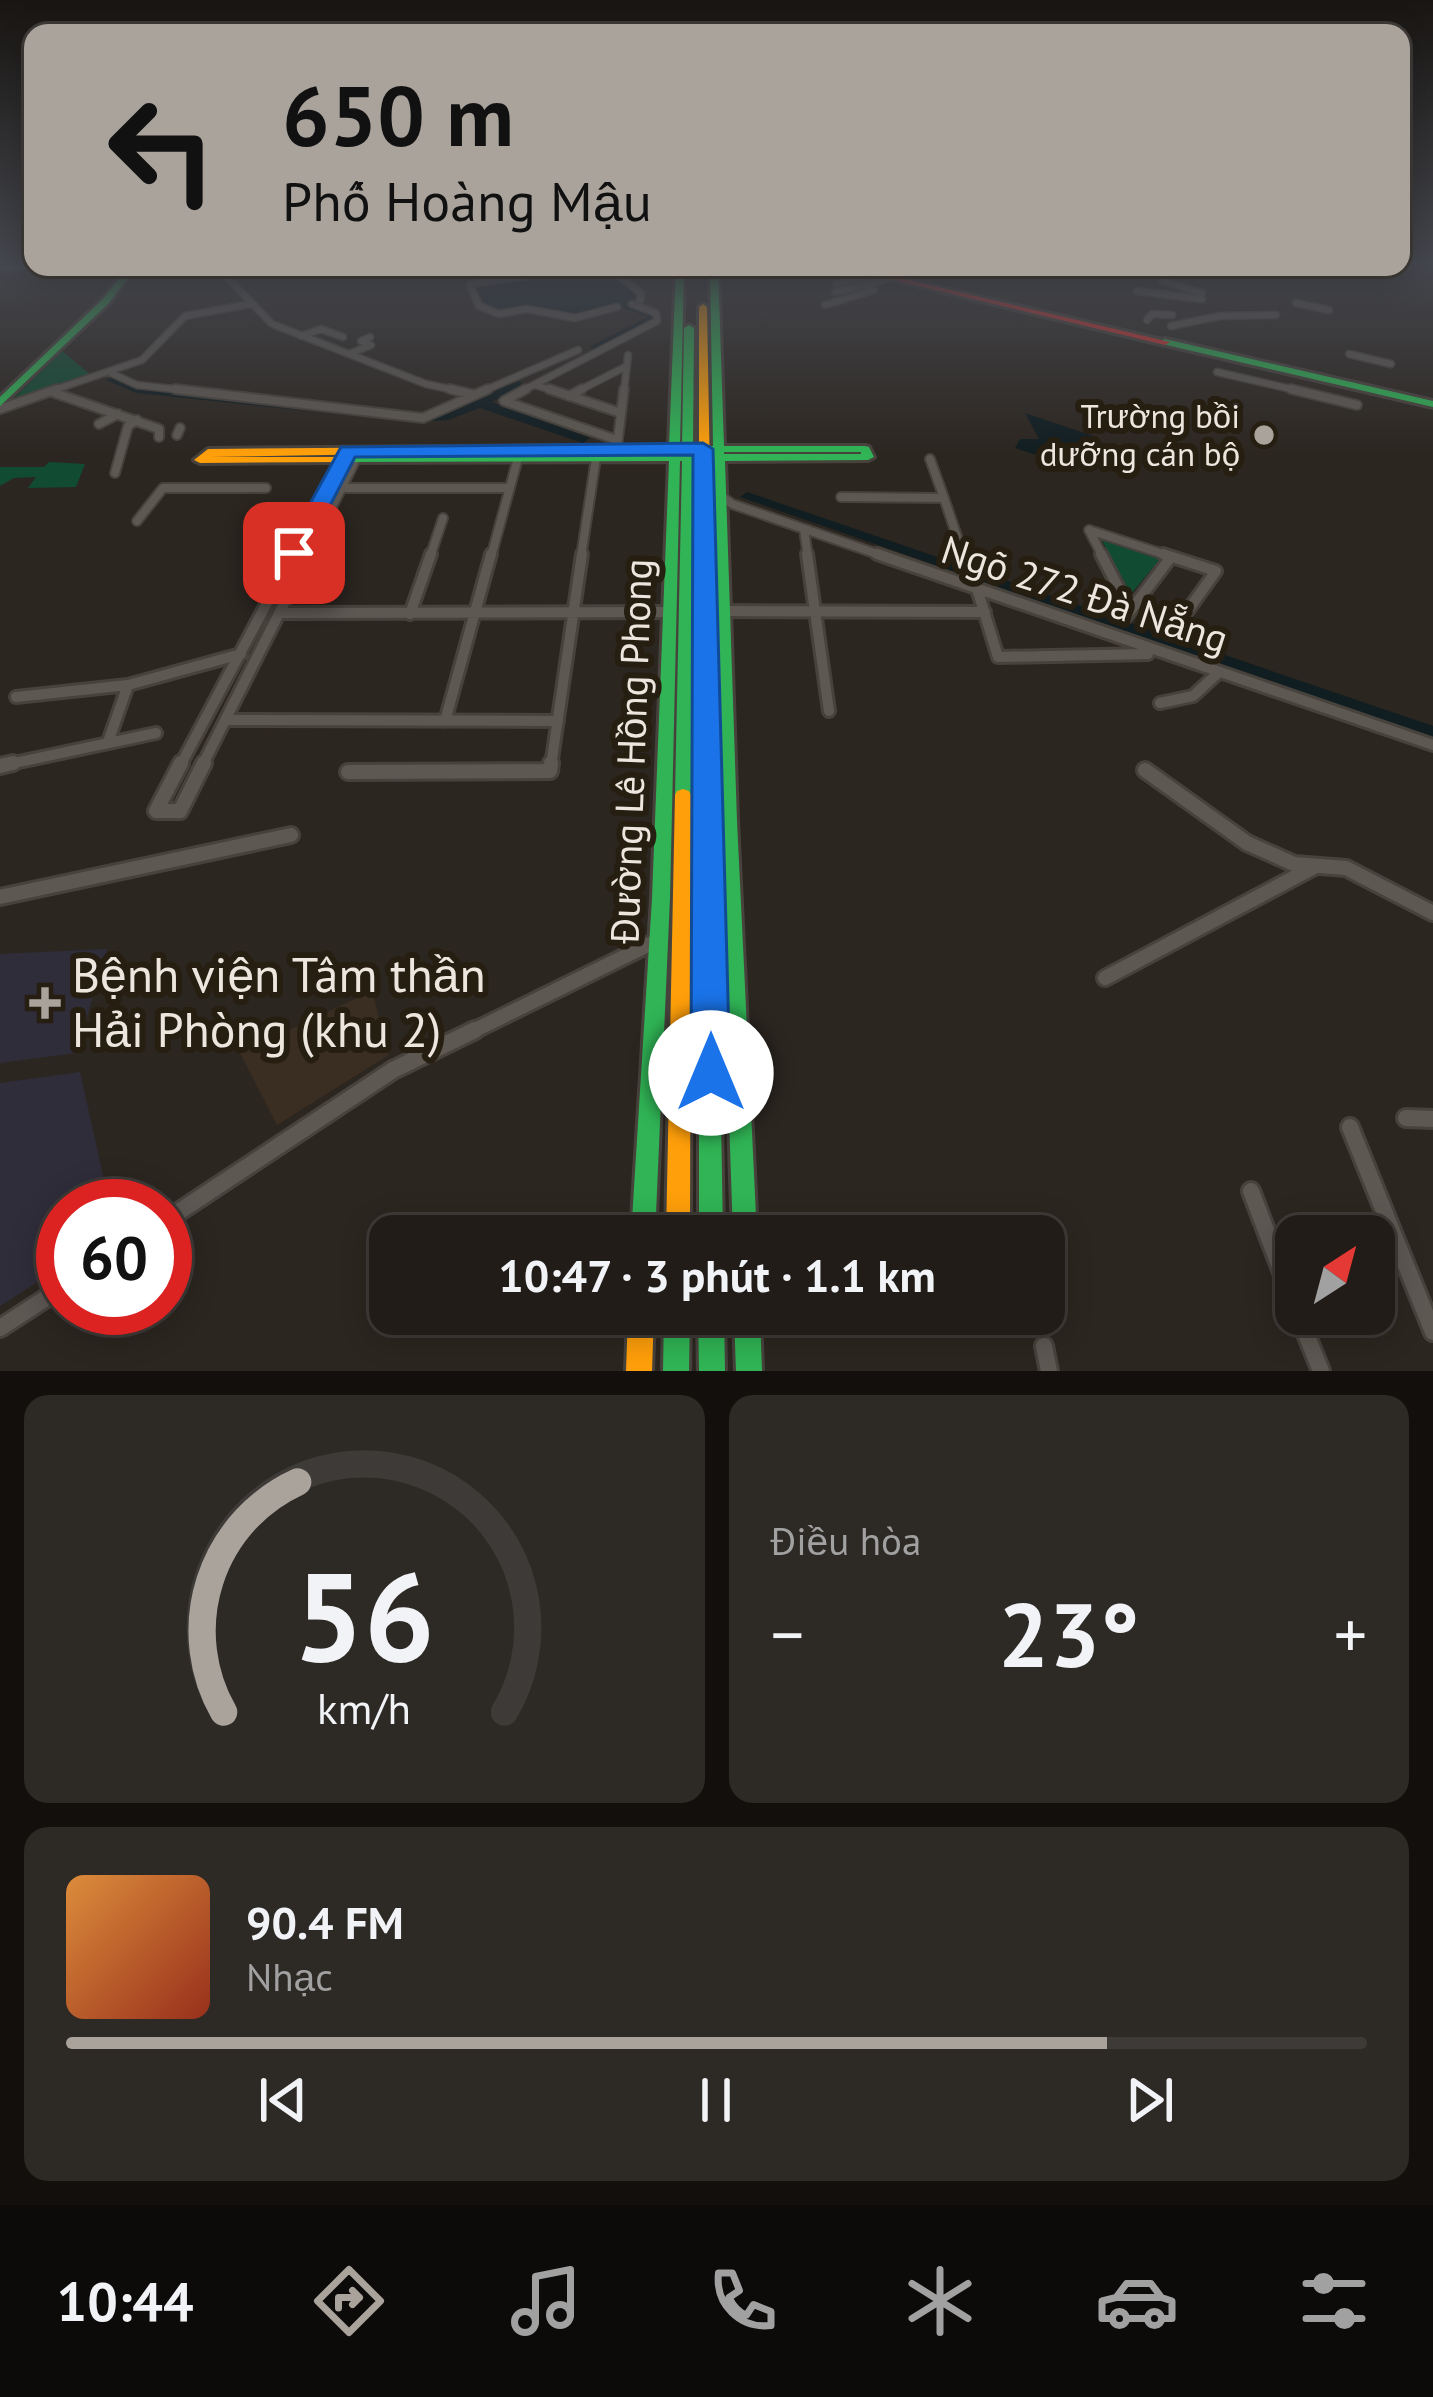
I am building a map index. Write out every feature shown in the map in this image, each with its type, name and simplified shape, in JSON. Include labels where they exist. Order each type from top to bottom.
[{"type":"main road","points":[[0,399],[73,326]]},
{"type":"main road","name":"Đường Lê Hồng Phong","points":[[696,326],[711,1215]]},
{"type":"main road","name":"Đường Lê Hồng Phong","points":[[645,1215],[668,613],[709,355],[703,326]]},
{"type":"main road","points":[[1135,326],[1433,404]]},
{"type":"main road","points":[[284,456],[352,455],[555,454],[596,458],[696,454],[865,449],[868,457],[696,454],[617,445],[555,454],[518,458],[352,455]]},
{"type":"main road","name":"Đường Lê Hồng Phong","points":[[696,454],[724,496],[722,611],[744,1215]]},
{"type":"main road","name":"Đường Lê Hồng Phong","points":[[678,1215],[696,454]]},
{"type":"main road","points":[[639,1371],[640,1335]]},
{"type":"main road","points":[[676,1371],[677,1335]]},
{"type":"main road","points":[[711,1335],[712,1371]]},
{"type":"main road","points":[[747,1335],[748,1371]]},
{"type":"street","points":[[0,399],[52,392],[111,373],[152,353],[171,326]]},
{"type":"street","points":[[276,326],[426,384],[478,396]]},
{"type":"street","points":[[628,355],[617,445],[495,401],[644,326]]},
{"type":"street","points":[[299,336],[321,329],[343,337]]},
{"type":"street","points":[[349,353],[371,344],[361,341],[370,337]]},
{"type":"street","points":[[111,373],[137,385],[177,392],[423,418],[578,350]]},
{"type":"street","points":[[1349,354],[1391,364]]},
{"type":"street","points":[[569,396],[625,368]]},
{"type":"street","points":[[1217,371],[1357,404]]},
{"type":"street","points":[[515,378],[621,413]]},
{"type":"street","points":[[52,392],[159,429],[159,437]]},
{"type":"street","points":[[99,424],[118,415]]},
{"type":"street","points":[[116,473],[128,426],[136,420]]},
{"type":"street","points":[[352,455],[341,488],[180,812],[156,811],[352,455]]},
{"type":"street","points":[[445,721],[518,458]]},
{"type":"street","points":[[348,772],[550,771],[596,458]]},
{"type":"street","points":[[930,459],[967,564]]},
{"type":"street","points":[[137,521],[163,488],[266,488]]},
{"type":"street","points":[[341,488],[509,488]]},
{"type":"street","points":[[724,496],[1235,676]]},
{"type":"street","name":"Ngõ 272 Đà Nẵng","points":[[724,496],[732,504],[978,592],[1433,745]]},
{"type":"street","points":[[841,497],[944,498]]},
{"type":"street","points":[[410,614],[442,518]]},
{"type":"street","points":[[804,529],[829,711]]},
{"type":"street","points":[[1171,557],[1128,614],[1089,530],[1216,571],[1172,634]]},
{"type":"street","points":[[978,592],[998,657],[1157,654]]},
{"type":"street","points":[[722,611],[985,612]]},
{"type":"street","points":[[280,613],[668,613]]},
{"type":"street","points":[[16,697],[128,685],[243,654]]},
{"type":"street","points":[[1160,703],[1186,700],[1208,690],[1217,674]]},
{"type":"street","points":[[108,742],[128,685]]},
{"type":"street","points":[[226,721],[557,721]]},
{"type":"street","points":[[0,766],[156,733]]},
{"type":"street","points":[[190,753],[209,754]]},
{"type":"street","points":[[1145,770],[1247,843],[1282,860],[1346,868],[1384,883],[1433,913]]},
{"type":"street","points":[[0,897],[291,835]]},
{"type":"street","points":[[1105,978],[1269,894],[1317,864]]},
{"type":"street","points":[[192,1203],[393,1070],[657,940],[683,941]]},
{"type":"street","points":[[1406,1118],[1433,1119]]},
{"type":"street","points":[[1350,1127],[1433,1332]]},
{"type":"street","points":[[1251,1191],[1275,1254]]},
{"type":"street","points":[[0,1328],[36,1305]]},
{"type":"street","points":[[1307,1335],[1321,1371]]},
{"type":"street","points":[[1044,1346],[1049,1371]]},
{"type":"shaded area","points":[[630,326],[641,326],[598,350],[589,347]]},
{"type":"shaded area","points":[[114,377],[427,418],[519,381],[523,384],[492,402],[590,438],[583,443],[480,408],[448,420],[416,422],[136,393],[106,380]]},
{"type":"shaded area","points":[[1025,413],[1093,436],[1067,465],[1015,448],[1020,439],[1039,439]]},
{"type":"shaded area","points":[[747,492],[1433,726],[1433,738],[740,497]]},
{"type":"shaded area","name":"Bệnh viện Tâm thần Hải Phòng (khu 2)","points":[[107,949],[76,1053],[0,1063],[0,954]]},
{"type":"shaded area","points":[[372,991],[389,1055],[277,1125],[240,1053]]},
{"type":"shaded area","points":[[80,1072],[104,1179],[36,1179],[36,1283],[0,1306],[0,1083]]},
{"type":"green space","points":[[62,351],[91,375],[10,402]]},
{"type":"green space","points":[[49,462],[85,464],[76,487],[28,488],[36,477],[14,478],[0,486],[0,467],[44,467]]},
{"type":"green space","points":[[1100,537],[1161,558],[1131,594]]},
{"type":"traffic: fast","points":[[0,403],[80,326]]},
{"type":"traffic: fast","points":[[644,1215],[661,898],[678,326]]},
{"type":"traffic: fast","points":[[715,326],[744,1215]]},
{"type":"traffic: fast","points":[[683,795],[689,328]]},
{"type":"traffic: fast","points":[[1165,342],[1433,404]]},
{"type":"traffic: fast","points":[[338,459],[868,457],[865,449],[555,449]]},
{"type":"traffic: fast","points":[[707,759],[711,1215]]},
{"type":"traffic: fast","points":[[676,1371],[677,1335]]},
{"type":"traffic: fast","points":[[711,1335],[712,1371]]},
{"type":"traffic: fast","points":[[748,1335],[749,1371]]},
{"type":"traffic: slow","points":[[703,326],[707,759]]},
{"type":"traffic: slow","points":[[338,459],[200,460],[208,452],[555,449]]},
{"type":"traffic: slow","points":[[678,1215],[683,795]]},
{"type":"traffic: slow","points":[[639,1371],[640,1335]]},
{"type":"traffic: jam","points":[[1096,326],[1165,342]]},
{"type":"place","name":"Trường bồi dưỡng cán bộ","points":[[1264,435]]},
{"type":"place","name":"Bệnh viện Tâm thần Hải Phòng (khu 2)","points":[[45,1003]]},
{"type":"route","points":[[294,553],[348,451],[703,449],[711,1073]]}]
